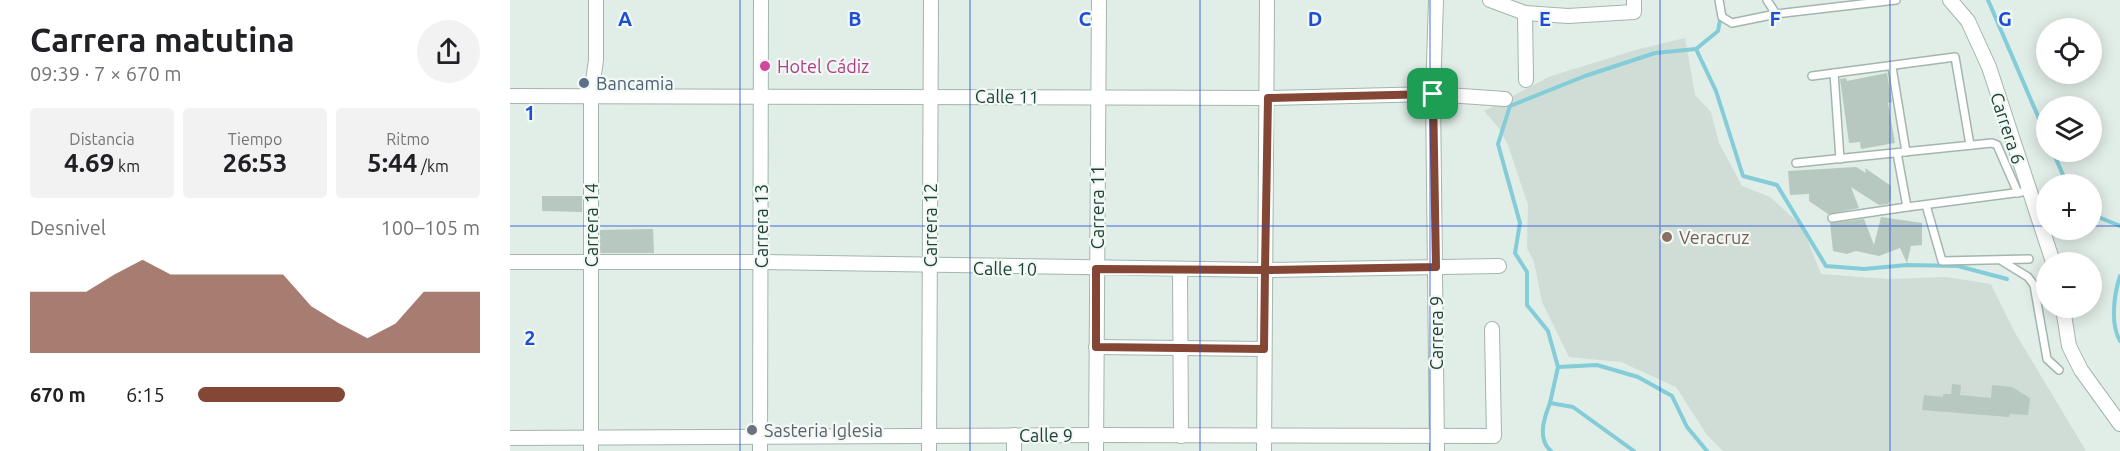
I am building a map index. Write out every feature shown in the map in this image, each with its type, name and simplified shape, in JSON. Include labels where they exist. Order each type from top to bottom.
[{"type":"street","name":"Carrera 14","points":[[591,451],[591,96],[596,60],[596,0]]},
{"type":"street","name":"Carrera 13","points":[[760,444],[761,0]]},
{"type":"street","name":"Carrera 12","points":[[929,451],[931,0]]},
{"type":"street","name":"Carrera 11","points":[[1096,451],[1099,0]]},
{"type":"street","points":[[1264,451],[1268,0]]},
{"type":"street","name":"Carrera 9","points":[[1436,0],[1433,94],[1437,445]]},
{"type":"street","points":[[1490,0],[1525,13],[1568,16],[1634,6]]},
{"type":"street","name":"Carrera 6","points":[[1950,0],[1968,21],[1989,68],[2023,192],[2049,252]]},
{"type":"street","points":[[1525,13],[1526,80]]},
{"type":"street","name":"Calle 11","points":[[510,96],[929,95],[1268,98],[1433,94],[1505,99]]},
{"type":"street","name":"Calle 10","points":[[510,262],[761,262],[1180,270],[1499,266]]},
{"type":"street","points":[[1180,270],[1181,436]]},
{"type":"street","points":[[2065,318],[2069,346],[2081,370],[2120,424]]},
{"type":"street","points":[[1492,329],[1495,451]]},
{"type":"street","points":[[1096,347],[1264,349]]},
{"type":"street","points":[[1014,435],[1014,451]]},
{"type":"street","name":"Calle 9","points":[[510,438],[591,436],[760,444],[929,436],[1263,435],[1437,445],[1494,436]]},
{"type":"lane","points":[[1719,0],[1722,17],[1728,23],[1776,14],[1896,0]]},
{"type":"lane","points":[[1767,0],[1776,14]]},
{"type":"lane","points":[[1812,76],[1955,57],[1970,146]]},
{"type":"lane","points":[[1892,67],[1906,152]]},
{"type":"lane","points":[[1834,73],[1840,159]]},
{"type":"lane","points":[[1796,164],[1997,145],[2023,192],[1832,218]]},
{"type":"lane","points":[[1897,153],[1907,207]]},
{"type":"lane","points":[[1926,205],[1942,261],[2029,259]]},
{"type":"lane","points":[[2002,261],[2028,277],[2034,285],[2047,359],[2059,370]]},
{"type":"shaded area","name":"Veracruz","points":[[1685,38],[1695,95],[1711,112],[1719,143],[1742,186],[1770,197],[1802,226],[1821,274],[1887,279],[1946,277],[1991,284],[2014,331],[2086,451],[1723,451],[1707,435],[1676,387],[1621,362],[1569,357],[1542,302],[1534,262],[1527,248],[1528,205],[1508,145],[1499,128],[1484,111],[1551,76],[1639,49]]},
{"type":"building","points":[[1887,73],[1892,102],[1888,103],[1895,143],[1861,149],[1860,142],[1849,143],[1840,79],[1846,78],[1847,81]]},
{"type":"building","points":[[1856,167],[1866,173],[1865,168],[1891,186],[1891,199],[1888,204],[1879,205],[1851,187],[1859,208],[1828,214],[1809,201],[1809,194],[1790,195],[1788,171]]},
{"type":"building","points":[[542,196],[582,196],[582,212],[542,211]]},
{"type":"building","points":[[1881,217],[1922,223],[1922,245],[1911,246],[1907,263],[1900,248],[1879,256],[1856,251],[1847,254],[1833,251],[1830,223],[1864,219],[1874,245]]},
{"type":"building","points":[[653,229],[654,253],[600,253],[600,230]]},
{"type":"building","points":[[1952,384],[1961,385],[1960,395],[1991,398],[1992,385],[2012,387],[2030,398],[2028,415],[2010,414],[2009,417],[1922,410],[1924,395],[1943,397],[1943,394],[1951,394]]},
{"type":"waterway","points":[[1988,0],[2036,112]]},
{"type":"waterway","points":[[1721,15],[1718,31],[1696,49],[1716,91],[1743,176],[1777,185],[1826,266],[1864,269],[1907,265],[1958,266],[2007,279]]},
{"type":"waterway","points":[[1696,49],[1655,53],[1585,76],[1510,106],[1498,144],[1520,223],[1515,253],[1527,272],[1527,305],[1548,331],[1558,367],[1597,365],[1638,377],[1672,396],[1687,427],[1707,451]]},
{"type":"waterway","points":[[2057,162],[2063,174]]},
{"type":"waterway","points":[[2102,219],[2120,226]]},
{"type":"waterway","points":[[2120,276],[2114,309],[2115,326],[2120,341]]},
{"type":"waterway","points":[[1558,367],[1550,403],[1573,407],[1634,451]]},
{"type":"waterway","points":[[1550,403],[1543,434],[1544,441],[1551,451]]},
{"type":"place","name":"Hotel Cádiz","points":[[765,66]]},
{"type":"place","name":"Bancamia","points":[[584,83]]},
{"type":"place","name":"Veracruz","points":[[1667,237]]},
{"type":"place","name":"Sasteria Iglesia","points":[[752,430]]},
{"type":"route","points":[[1433,94],[1268,98],[1265,270],[1096,269],[1096,347],[1264,349],[1265,270],[1436,267],[1433,94]]}]
